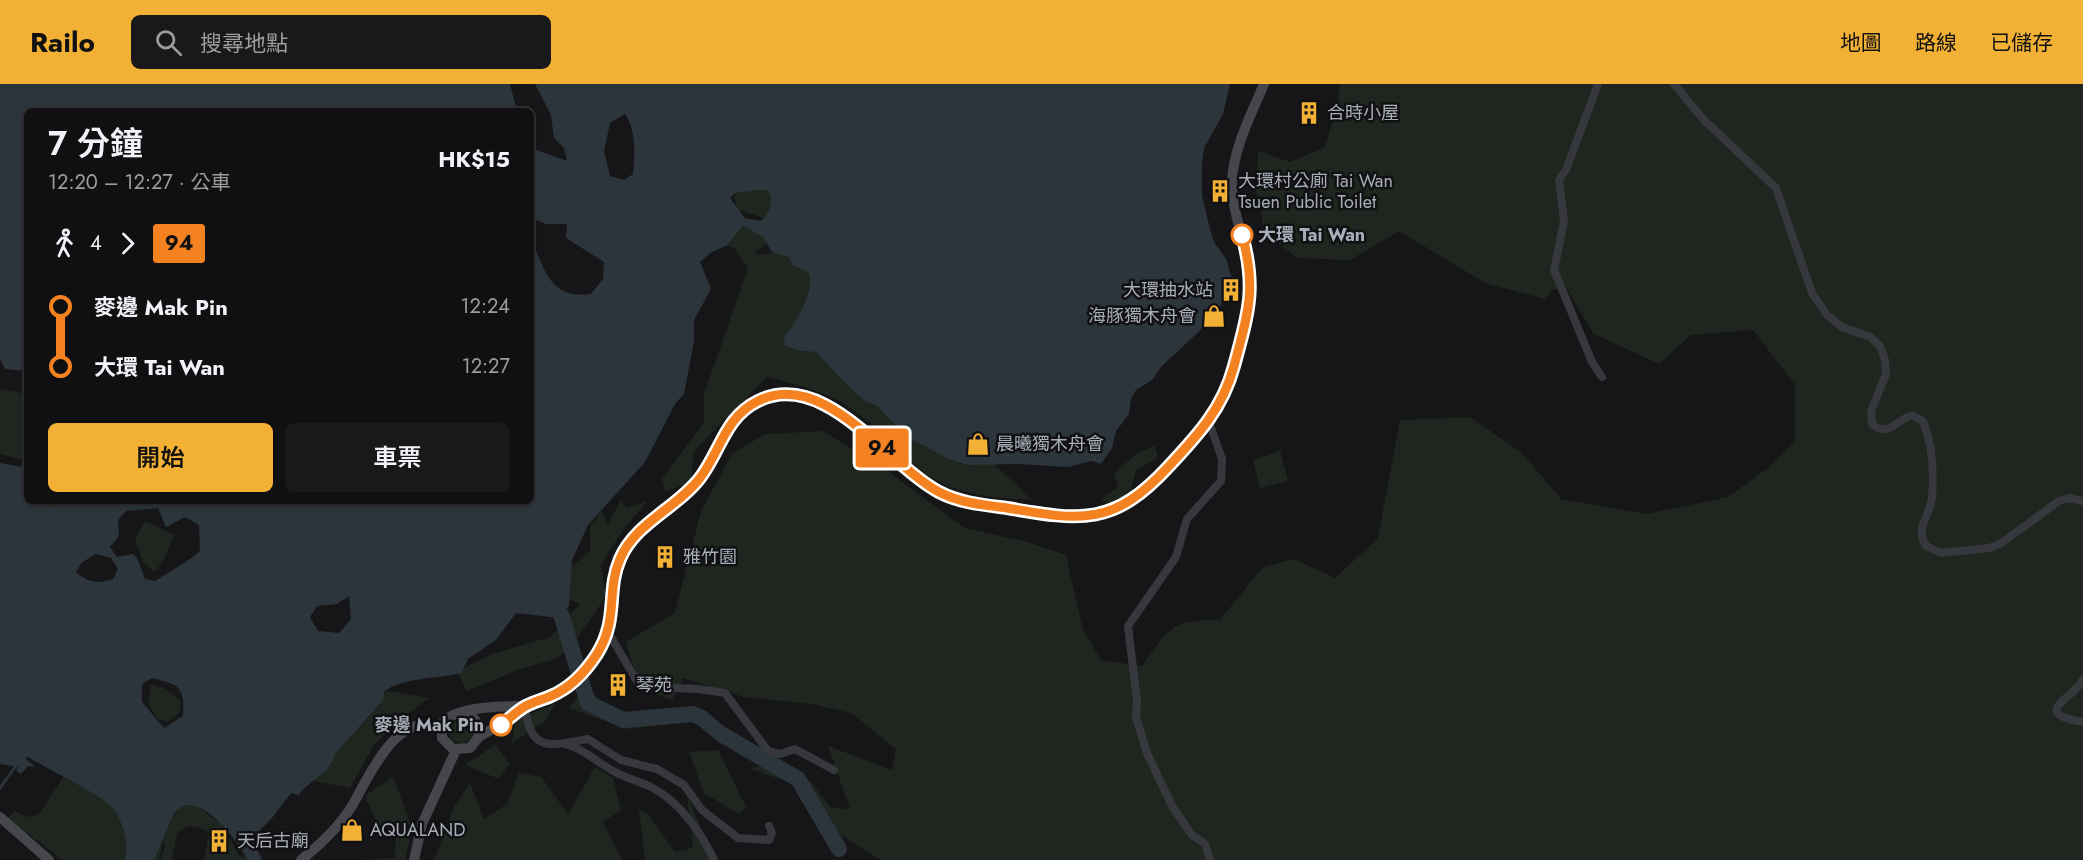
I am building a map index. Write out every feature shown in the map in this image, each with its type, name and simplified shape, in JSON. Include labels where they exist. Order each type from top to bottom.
[{"type":"main road","points":[[525,706],[504,706],[449,715],[441,727],[444,742],[456,750],[470,748],[478,738],[501,725],[525,706],[555,695],[584,672],[598,654],[608,632],[613,612],[615,576],[626,547],[642,529],[699,480],[727,429],[737,416],[765,398],[791,393],[821,401],[925,483],[954,499],[1069,517],[1108,511],[1138,496],[1209,422],[1228,387],[1250,305],[1250,271],[1234,207],[1232,182],[1239,147],[1264,84]]},
{"type":"main road","points":[[464,712],[475,718],[478,724],[478,738]]},
{"type":"main road","points":[[301,860],[334,830],[351,808],[384,751],[393,742],[421,724],[441,727]]},
{"type":"main road","points":[[414,860],[422,824],[456,750]]},
{"type":"main road","points":[[0,818],[49,860]]},
{"type":"street","points":[[1598,84],[1566,170],[1559,180],[1564,221],[1554,270],[1592,362],[1602,377]]},
{"type":"street","points":[[1674,84],[1703,119],[1776,188],[1812,293],[1827,315],[1842,327],[1870,337],[1880,346],[1885,360],[1886,374],[1871,413],[1872,424],[1879,429],[1889,429],[1912,416],[1920,417],[1923,422],[1928,439],[1932,482],[1931,504],[1921,527],[1926,546],[1941,553],[1990,548],[2003,542],[2059,501],[2069,498],[2083,501]]},
{"type":"street","points":[[1209,422],[1222,459],[1221,481],[1186,519],[1176,557],[1128,626],[1137,701],[1136,717],[1147,753],[1172,806],[1192,835],[1205,844],[1210,860]]},
{"type":"street","points":[[608,632],[638,683],[646,687],[699,688],[725,693],[768,751],[780,754],[795,749],[834,770]]},
{"type":"street","points":[[2083,680],[2081,685],[2060,700],[2057,707],[2058,713],[2065,719],[2083,722]]},
{"type":"street","points":[[525,706],[527,729],[537,740],[558,745],[588,739],[621,760],[657,769],[684,785],[702,810],[738,838],[768,840],[772,833],[768,826]]},
{"type":"street","points":[[564,743],[586,750],[600,764],[651,787],[672,802],[703,837],[714,860]]},
{"type":"shaded area","points":[[0,84],[510,84],[516,108],[24,108],[24,371],[5,369],[0,359]]},
{"type":"shaded area","points":[[535,84],[1230,84],[1223,114],[1204,148],[1202,196],[1214,242],[1226,259],[1232,279],[1220,307],[1217,303],[1207,317],[1209,322],[1161,367],[1152,380],[1136,390],[1131,399],[1129,414],[1116,431],[1112,448],[1101,464],[1091,461],[1068,467],[1017,464],[967,465],[947,458],[907,437],[876,405],[865,401],[848,386],[816,352],[796,350],[785,345],[784,337],[807,298],[809,273],[793,265],[789,257],[772,252],[763,237],[743,226],[726,246],[712,252],[700,262],[711,289],[694,320],[694,341],[684,394],[675,404],[645,462],[588,525],[572,560],[569,606],[559,618],[516,613],[496,640],[468,659],[461,673],[410,681],[391,687],[384,692],[383,700],[335,754],[329,767],[299,795],[291,793],[272,818],[252,838],[262,860],[248,860],[226,829],[205,810],[194,806],[184,806],[174,813],[154,860],[124,860],[126,840],[122,825],[116,812],[106,802],[28,757],[25,758],[35,767],[28,766],[21,774],[16,771],[18,767],[0,764],[0,463],[24,465],[24,504],[42,504],[49,507],[52,504],[534,504],[534,250],[555,285],[569,293],[579,295],[591,294],[603,279],[604,262],[566,238],[567,224],[546,224],[534,219],[534,149],[567,161],[564,148],[554,138],[551,115]],"holes":[[[625,114],[633,135],[634,151],[633,174],[624,180],[610,176],[604,151],[610,123]],[[767,190],[771,202],[764,219],[760,221],[745,218],[730,198],[735,193]],[[158,508],[166,527],[185,517],[199,525],[200,551],[155,581],[145,579],[137,558],[133,554],[117,557],[110,547],[119,536],[118,520],[126,511]],[[96,554],[111,558],[118,569],[113,579],[94,582],[76,572],[81,563]],[[349,596],[351,619],[339,633],[318,631],[310,617],[317,606],[337,604]],[[152,678],[178,688],[183,698],[183,716],[164,728],[142,702],[142,684]]]},
{"type":"shaded area","points":[[1340,84],[2083,84],[2083,860],[881,860],[841,835],[798,785],[750,769],[778,759],[810,781],[831,808],[850,809],[828,746],[892,770],[896,749],[851,713],[812,704],[744,697],[683,678],[672,700],[653,692],[646,686],[635,671],[626,642],[675,613],[701,511],[732,454],[765,434],[823,431],[886,470],[965,528],[1024,541],[1066,555],[1083,630],[1101,660],[1142,666],[1159,642],[1173,628],[1191,622],[1220,620],[1263,567],[1294,559],[1335,578],[1378,538],[1400,420],[1470,417],[1522,453],[1561,499],[1646,514],[1728,497],[1768,468],[1795,441],[1795,385],[1753,330],[1691,335],[1659,364],[1594,334],[1566,287],[1552,290],[1545,299],[1487,284],[1399,231],[1350,260],[1297,258],[1265,232],[1256,191],[1258,151],[1290,162],[1325,147],[1336,110]]},
{"type":"shaded area","points":[[764,182],[774,197],[768,219],[738,210],[734,195]]},
{"type":"shaded area","points":[[732,219],[770,221],[783,233],[754,253],[762,255],[785,250],[817,269],[1001,464],[995,465],[1033,500],[987,496],[943,484],[917,467],[852,409],[811,389],[767,377],[694,451],[691,483],[665,491],[662,479],[704,422],[704,394],[748,268],[734,248],[709,241]]},
{"type":"shaded area","points":[[0,389],[24,393],[24,455],[22,460],[0,454]]},
{"type":"shaded area","points":[[1155,446],[1158,458],[1136,470],[1130,492],[1111,505],[1101,499],[1118,487],[1114,474],[1138,452]]},
{"type":"shaded area","points":[[1280,451],[1288,481],[1260,488],[1253,460]]},
{"type":"shaded area","points":[[621,500],[626,508],[647,501],[621,533],[601,565],[606,597],[573,643],[557,659],[520,669],[467,691],[457,671],[495,653],[550,637],[580,604],[570,600],[563,574],[590,551],[590,526],[601,511],[608,524]]},
{"type":"shaded area","points":[[145,521],[174,535],[163,562],[154,572],[143,562],[135,539]]},
{"type":"shaded area","points":[[151,684],[164,688],[181,701],[179,713],[168,722],[158,719],[148,704]]},
{"type":"shaded area","points":[[585,686],[618,717],[662,715],[675,707],[681,723],[628,729],[569,708]]},
{"type":"shaded area","points":[[388,691],[429,698],[397,722],[374,745],[350,788],[314,781],[336,717]]},
{"type":"shaded area","points":[[556,703],[544,722],[511,744],[516,720]]},
{"type":"shaded area","points":[[461,719],[469,723],[473,731],[469,739],[461,743],[453,739],[449,731],[453,723]]},
{"type":"shaded area","points":[[496,744],[509,764],[499,779],[465,765]]},
{"type":"shaded area","points":[[718,750],[746,807],[739,814],[704,793],[689,752]]},
{"type":"shaded area","points":[[595,767],[613,778],[621,810],[603,822],[622,860],[434,860],[455,805],[470,783],[484,819],[507,804],[519,773],[541,777],[568,814]]},
{"type":"shaded area","points":[[68,770],[164,838],[168,824],[179,807],[195,804],[221,824],[240,857],[259,858],[258,860],[204,860],[209,833],[202,828],[188,826],[177,833],[172,860],[160,860],[165,848],[163,840],[159,860],[62,860],[8,818],[15,811],[27,817],[38,815]]},
{"type":"shaded area","points":[[393,776],[412,828],[405,860],[366,860],[395,858],[396,833],[378,825],[365,796]]},
{"type":"shaded area","points":[[687,794],[714,860],[645,860],[639,809],[647,813],[675,852],[693,848]]},
{"type":"waterway","points":[[561,614],[588,703],[623,720],[693,714],[702,718],[721,734],[798,779],[839,849]]},
{"type":"waterway","points":[[0,788],[15,767]]},
{"type":"bus line","name":"94","points":[[501,725],[525,706],[555,695],[584,672],[598,654],[608,632],[613,612],[615,576],[626,547],[642,529],[699,480],[724,434],[737,416],[746,408],[765,398],[791,393],[821,401],[925,483],[959,500],[1069,517],[1100,514],[1131,501],[1150,486],[1201,432],[1214,415],[1225,394],[1232,376],[1251,297],[1250,271],[1242,235]]},
{"type":"place","name":"合時小屋","points":[[1309,113]]},
{"type":"place","name":"大環村公廁 Tai Wan Tsuen Public Toilet","points":[[1220,191]]},
{"type":"place","name":"大環 Tai Wan","points":[[1242,235]]},
{"type":"place","name":"大環抽水站","points":[[1231,290]]},
{"type":"place","name":"海豚獨木舟會","points":[[1214,316]]},
{"type":"place","name":"晨曦獨木舟會","points":[[978,444]]},
{"type":"place","name":"雅竹園","points":[[665,557]]},
{"type":"place","name":"琴苑","points":[[618,685]]},
{"type":"place","name":"麥邊 Mak Pin","points":[[501,725]]},
{"type":"place","name":"AQUALAND","points":[[352,830]]},
{"type":"place","name":"天后古廟","points":[[219,841]]}]
